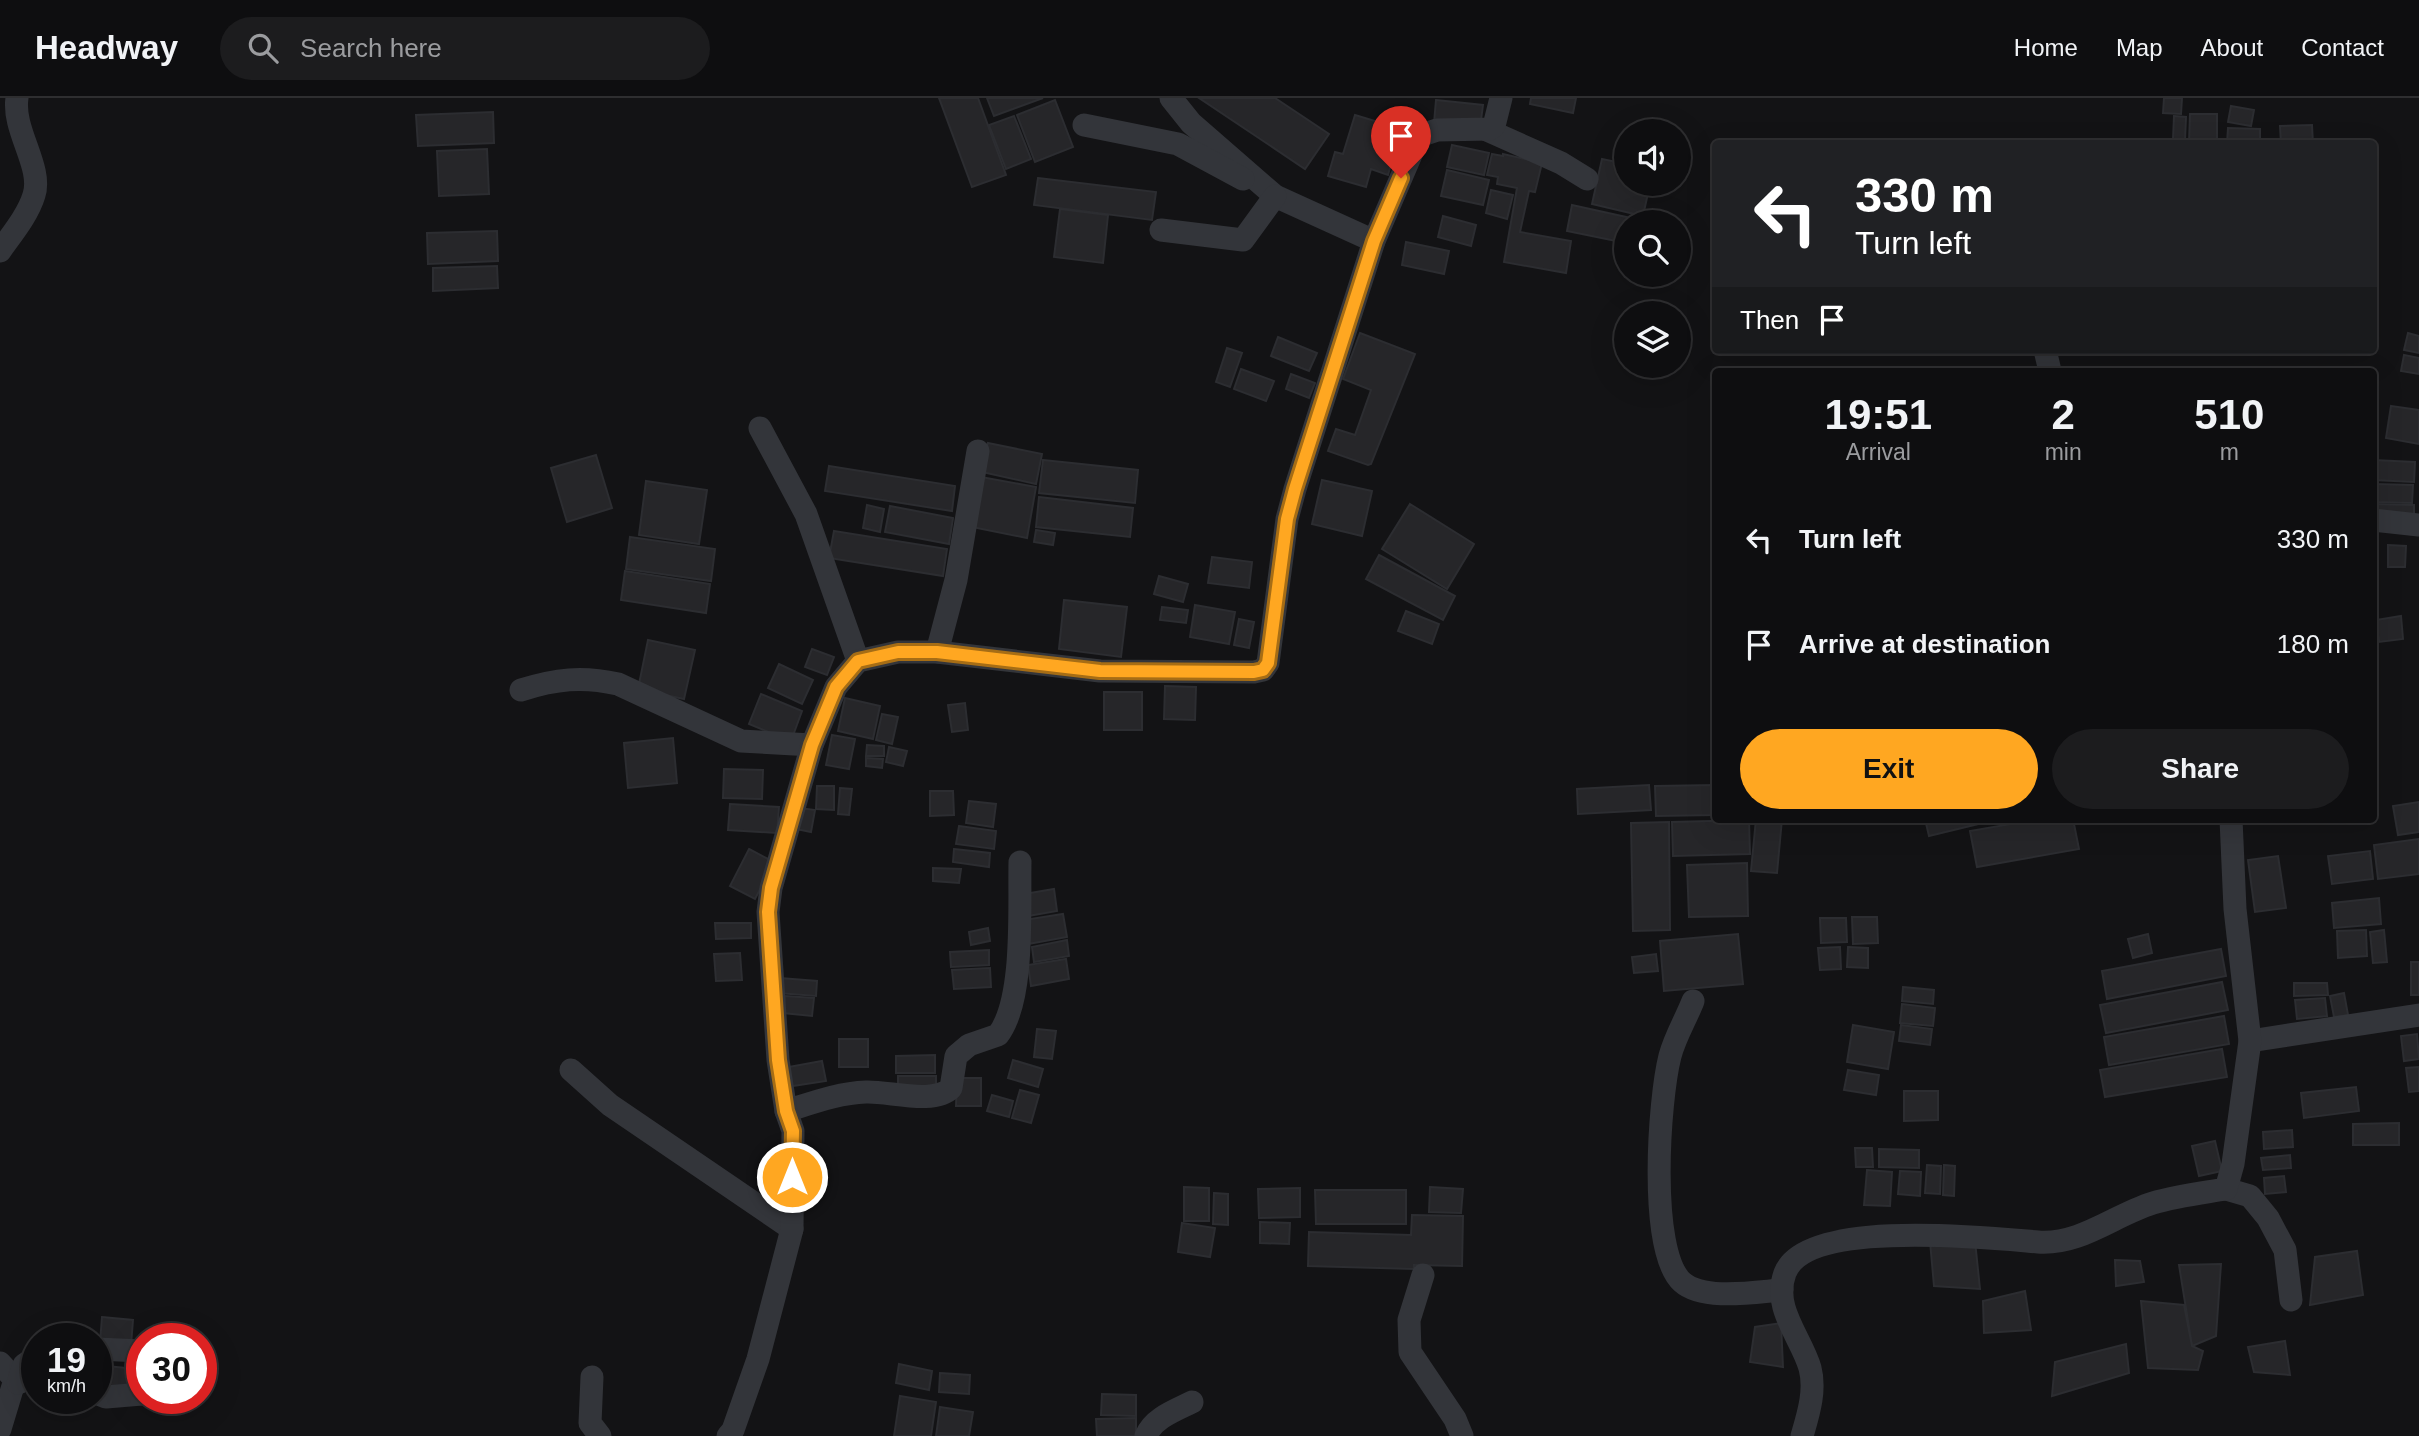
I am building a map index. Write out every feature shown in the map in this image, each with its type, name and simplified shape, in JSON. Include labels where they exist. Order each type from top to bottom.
[{"type":"street","points":[[0,251],[35,194],[34,173],[17,117],[17,98]]},
{"type":"street","points":[[1171,98],[1191,123],[1270,192]]},
{"type":"street","points":[[1486,130],[1494,126],[1501,98]]},
{"type":"street","points":[[1084,125],[1178,144],[1270,192],[1374,241]]},
{"type":"street","points":[[728,1436],[733,1430],[758,1359],[792,1229],[793,1131],[786,1111],[778,1060],[768,912],[771,888],[812,745],[836,687],[858,661],[898,652],[937,652],[1100,671],[1263,670],[1268,663],[1287,519],[1374,241],[1419,136],[1437,130],[1486,130],[1561,163],[1587,179]]},
{"type":"street","points":[[1161,230],[1242,240],[1270,192]]},
{"type":"street","points":[[760,428],[806,514],[858,661]]},
{"type":"street","points":[[937,652],[956,580],[978,451]]},
{"type":"street","points":[[2377,520],[2419,525]]},
{"type":"street","points":[[521,690],[553,680],[579,677],[597,679],[618,684],[741,741],[812,745]]},
{"type":"street","points":[[2225,1189],[2233,1164],[2250,1041],[2235,909],[2231,823]]},
{"type":"street","points":[[786,1111],[835,1096],[867,1092],[930,1096],[945,1094],[951,1088],[956,1056],[969,1045],[998,1035],[1010,1011],[1019,939],[1020,862]]},
{"type":"street","points":[[1693,1002],[1670,1054],[1661,1110],[1659,1177],[1662,1226],[1672,1268],[1681,1282],[1693,1289],[1711,1293],[1782,1290]]},
{"type":"street","points":[[2250,1041],[2419,1015]]},
{"type":"street","points":[[571,1070],[610,1105],[792,1229]]},
{"type":"street","points":[[1802,1436],[1812,1396],[1810,1370],[1789,1324],[1782,1290],[1784,1275],[1791,1262],[1817,1247],[1845,1240],[1916,1235],[1998,1237],[2042,1242],[2068,1240],[2152,1203],[2225,1189],[2250,1196],[2268,1218],[2285,1250],[2291,1300]]},
{"type":"street","points":[[1423,1275],[1409,1320],[1410,1352],[1455,1419],[1462,1436]]},
{"type":"street","points":[[0,1363],[21,1381]]},
{"type":"street","points":[[592,1377],[590,1423],[600,1436]]},
{"type":"street","points":[[0,1429],[21,1387]]},
{"type":"street","points":[[1146,1436],[1149,1429],[1164,1416],[1192,1402]]},
{"type":"building","points":[[939,98],[978,98],[1006,175],[972,187]]},
{"type":"building","points":[[987,98],[1043,98],[994,116]]},
{"type":"building","points":[[1199,98],[1275,98],[1329,134],[1305,169]]},
{"type":"building","points":[[1531,98],[1576,98],[1573,113],[1530,104]]},
{"type":"building","points":[[2164,98],[2182,98],[2181,114],[2163,113]]},
{"type":"building","points":[[1055,100],[1073,147],[1035,162],[1017,115]]},
{"type":"building","points":[[1436,100],[1483,105],[1480,128],[1434,123]]},
{"type":"building","points":[[2231,106],[2254,110],[2251,126],[2228,122]]},
{"type":"building","points":[[493,112],[494,143],[418,146],[416,115]]},
{"type":"building","points":[[2190,114],[2217,114],[2217,140],[2189,140]]},
{"type":"building","points":[[1355,115],[1401,129],[1388,175],[1371,169],[1366,187],[1328,176],[1335,152],[1343,154]]},
{"type":"building","points":[[1014,116],[1031,159],[1006,169],[989,125]]},
{"type":"building","points":[[2174,116],[2186,117],[2185,140],[2173,139]]},
{"type":"building","points":[[2312,125],[2313,140],[2281,140],[2280,126]]},
{"type":"building","points":[[2228,128],[2260,129],[2260,140],[2227,140]]},
{"type":"building","points":[[1452,145],[1489,153],[1484,175],[1447,167]]},
{"type":"building","points":[[487,149],[489,194],[439,196],[437,151]]},
{"type":"building","points":[[1492,154],[1542,163],[1535,192],[1529,191],[1520,232],[1571,241],[1566,273],[1504,262],[1517,188],[1497,184],[1498,177],[1487,175]]},
{"type":"building","points":[[1602,159],[1614,162],[1614,196],[1647,196],[1644,210],[1618,210],[1592,204]]},
{"type":"building","points":[[1447,170],[1489,180],[1483,205],[1441,196]]},
{"type":"building","points":[[1038,178],[1156,192],[1152,220],[1034,205]]},
{"type":"building","points":[[1491,190],[1513,195],[1507,219],[1486,213]]},
{"type":"building","points":[[1572,205],[1614,214],[1614,241],[1567,231]]},
{"type":"building","points":[[1060,209],[1108,215],[1103,263],[1054,257]]},
{"type":"building","points":[[1443,216],[1476,225],[1471,246],[1438,237]]},
{"type":"building","points":[[497,231],[498,261],[428,264],[427,233]]},
{"type":"building","points":[[1406,242],[1449,251],[1444,274],[1402,265]]},
{"type":"building","points":[[497,266],[498,288],[433,291],[433,268]]},
{"type":"building","points":[[1360,333],[1415,354],[1371,464],[1368,465],[1328,451],[1336,429],[1355,435],[1371,390],[1343,379]]},
{"type":"building","points":[[2408,333],[2419,336],[2419,353],[2404,350]]},
{"type":"building","points":[[1278,337],[1317,353],[1309,371],[1271,356]]},
{"type":"building","points":[[1227,348],[1242,353],[1230,387],[1216,382]]},
{"type":"building","points":[[2404,355],[2419,358],[2419,374],[2401,371]]},
{"type":"building","points":[[1241,369],[1274,381],[1266,401],[1234,389]]},
{"type":"building","points":[[1291,374],[1315,383],[1309,398],[1286,389]]},
{"type":"building","points":[[2391,406],[2419,410],[2419,444],[2386,438]]},
{"type":"building","points":[[988,443],[1042,454],[1036,484],[982,472]]},
{"type":"building","points":[[596,455],[612,508],[567,522],[551,468]]},
{"type":"building","points":[[1043,460],[1138,470],[1135,503],[1039,493]]},
{"type":"building","points":[[2377,460],[2415,462],[2414,482],[2377,480]]},
{"type":"building","points":[[829,466],[955,486],[952,511],[825,491]]},
{"type":"building","points":[[981,477],[1036,487],[1027,538],[972,527]]},
{"type":"building","points":[[1322,480],[1372,491],[1362,536],[1312,524]]},
{"type":"building","points":[[646,481],[707,490],[699,544],[639,535]]},
{"type":"building","points":[[2377,484],[2413,485],[2412,503],[2377,502]]},
{"type":"building","points":[[1039,497],[1133,508],[1130,537],[1036,527]]},
{"type":"building","points":[[1410,504],[1474,544],[1447,589],[1382,549]]},
{"type":"building","points":[[2377,504],[2414,505],[2414,519],[2377,517]]},
{"type":"building","points":[[867,505],[884,509],[880,532],[863,528]]},
{"type":"building","points":[[890,506],[953,518],[949,544],[885,532]]},
{"type":"building","points":[[1036,530],[1055,533],[1053,545],[1034,542]]},
{"type":"building","points":[[834,531],[947,549],[943,576],[829,558]]},
{"type":"building","points":[[630,537],[715,549],[711,581],[626,569]]},
{"type":"building","points":[[2388,545],[2406,546],[2405,567],[2388,567]]},
{"type":"building","points":[[1379,555],[1455,596],[1443,620],[1366,579]]},
{"type":"building","points":[[1212,557],[1252,562],[1249,588],[1208,583]]},
{"type":"building","points":[[625,571],[710,584],[706,613],[621,600]]},
{"type":"building","points":[[1159,576],[1188,584],[1183,602],[1154,594]]},
{"type":"building","points":[[1064,600],[1127,607],[1121,657],[1059,649]]},
{"type":"building","points":[[1195,605],[1235,612],[1229,644],[1190,637]]},
{"type":"building","points":[[1162,607],[1188,610],[1186,623],[1160,620]]},
{"type":"building","points":[[1406,611],[1439,624],[1432,644],[1398,631]]},
{"type":"building","points":[[2401,616],[2403,639],[2379,642],[2377,620]]},
{"type":"building","points":[[1239,619],[1254,622],[1249,648],[1234,645]]},
{"type":"building","points":[[648,640],[695,650],[684,699],[638,689]]},
{"type":"building","points":[[812,649],[834,657],[827,675],[805,667]]},
{"type":"building","points":[[779,664],[813,680],[802,704],[768,688]]},
{"type":"building","points":[[1165,686],[1196,687],[1195,720],[1164,719]]},
{"type":"building","points":[[1104,692],[1142,692],[1142,730],[1104,730]]},
{"type":"building","points":[[761,694],[802,711],[791,741],[749,724]]},
{"type":"building","points":[[845,698],[880,706],[873,739],[838,731]]},
{"type":"building","points":[[965,703],[968,730],[952,732],[948,705]]},
{"type":"building","points":[[882,714],[898,717],[892,744],[876,740]]},
{"type":"building","points":[[832,735],[855,739],[849,769],[826,765]]},
{"type":"building","points":[[673,738],[677,783],[628,788],[624,743]]},
{"type":"building","points":[[867,745],[884,746],[884,756],[866,756]]},
{"type":"building","points":[[889,747],[907,751],[903,766],[886,762]]},
{"type":"building","points":[[866,758],[883,759],[882,768],[866,766]]},
{"type":"building","points":[[724,769],[763,770],[762,799],[723,798]]},
{"type":"building","points":[[1649,785],[1651,810],[1578,814],[1577,789]]},
{"type":"building","points":[[1712,785],[1712,815],[1656,816],[1655,786]]},
{"type":"building","points":[[817,786],[834,786],[834,810],[816,809]]},
{"type":"building","points":[[840,788],[852,789],[849,815],[838,814]]},
{"type":"building","points":[[930,791],[953,791],[954,815],[930,816]]},
{"type":"building","points":[[969,801],[996,804],[993,827],[966,823]]},
{"type":"building","points":[[2419,802],[2419,832],[2398,835],[2393,806]]},
{"type":"building","points":[[730,804],[779,807],[777,833],[728,830]]},
{"type":"building","points":[[800,808],[815,810],[811,832],[796,829]]},
{"type":"building","points":[[1669,822],[1670,930],[1633,931],[1631,823]]},
{"type":"building","points":[[1672,822],[1749,823],[1750,854],[1673,856]]},
{"type":"building","points":[[1756,823],[1782,823],[1777,873],[1751,871]]},
{"type":"building","points":[[1926,823],[1983,823],[1929,836]]},
{"type":"building","points":[[2017,823],[2074,823],[2079,849],[1977,867],[1970,831]]},
{"type":"building","points":[[959,826],[996,831],[994,849],[956,844]]},
{"type":"building","points":[[2419,839],[2419,874],[2378,879],[2374,845]]},
{"type":"building","points":[[749,849],[774,862],[755,899],[730,886]]},
{"type":"building","points":[[954,849],[990,853],[989,867],[953,862]]},
{"type":"building","points":[[2370,851],[2373,879],[2332,884],[2328,856]]},
{"type":"building","points":[[2278,856],[2286,908],[2255,912],[2248,860]]},
{"type":"building","points":[[1747,863],[1748,916],[1689,917],[1687,865]]},
{"type":"building","points":[[933,868],[961,869],[959,883],[933,881]]},
{"type":"building","points":[[1054,889],[1057,911],[1028,916],[1024,894]]},
{"type":"building","points":[[2379,898],[2381,924],[2334,928],[2332,903]]},
{"type":"building","points":[[1063,914],[1067,937],[1028,944],[1024,920]]},
{"type":"building","points":[[1852,917],[1877,917],[1878,943],[1853,944]]},
{"type":"building","points":[[1820,918],[1846,918],[1847,942],[1821,943]]},
{"type":"building","points":[[715,923],[751,923],[751,938],[716,939]]},
{"type":"building","points":[[988,928],[990,941],[971,945],[969,932]]},
{"type":"building","points":[[2366,930],[2367,956],[2338,958],[2337,931]]},
{"type":"building","points":[[2384,930],[2387,962],[2373,963],[2370,932]]},
{"type":"building","points":[[1738,934],[1743,984],[1664,991],[1660,941]]},
{"type":"building","points":[[2148,934],[2152,953],[2133,958],[2128,939]]},
{"type":"building","points":[[1067,940],[1069,956],[1034,962],[1032,947]]},
{"type":"building","points":[[1840,947],[1841,969],[1820,970],[1818,948]]},
{"type":"building","points":[[1848,947],[1868,948],[1868,968],[1847,967]]},
{"type":"building","points":[[2221,949],[2226,976],[2107,999],[2102,971]]},
{"type":"building","points":[[989,950],[989,965],[951,967],[950,952]]},
{"type":"building","points":[[740,953],[742,980],[716,981],[714,954]]},
{"type":"building","points":[[1656,954],[1658,971],[1634,973],[1632,957]]},
{"type":"building","points":[[1066,959],[1069,979],[1031,986],[1028,965]]},
{"type":"building","points":[[2411,962],[2419,962],[2419,995],[2411,995]]},
{"type":"building","points":[[990,968],[991,987],[954,989],[952,970]]},
{"type":"building","points":[[780,978],[817,981],[816,996],[779,993]]},
{"type":"building","points":[[2222,982],[2228,1010],[2106,1033],[2100,1005]]},
{"type":"building","points":[[2294,983],[2327,983],[2328,995],[2294,996]]},
{"type":"building","points":[[1903,987],[1934,990],[1933,1004],[1902,1001]]},
{"type":"building","points":[[2344,993],[2348,1015],[2334,1017],[2330,996]]},
{"type":"building","points":[[785,996],[814,998],[812,1016],[783,1013]]},
{"type":"building","points":[[2325,998],[2327,1016],[2297,1019],[2295,1000]]},
{"type":"building","points":[[1902,1004],[1935,1008],[1933,1026],[1900,1023]]},
{"type":"building","points":[[2224,1016],[2229,1044],[2109,1065],[2104,1037]]},
{"type":"building","points":[[1853,1025],[1894,1032],[1888,1069],[1847,1062]]},
{"type":"building","points":[[1901,1025],[1932,1029],[1930,1045],[1899,1041]]},
{"type":"building","points":[[1037,1029],[1056,1031],[1052,1059],[1034,1057]]},
{"type":"building","points":[[2417,1034],[2419,1059],[2404,1061],[2401,1036]]},
{"type":"building","points":[[839,1039],[868,1039],[868,1067],[839,1067]]},
{"type":"building","points":[[2222,1049],[2227,1077],[2105,1097],[2100,1070]]},
{"type":"building","points":[[935,1055],[935,1073],[896,1073],[896,1056]]},
{"type":"building","points":[[1013,1060],[1043,1069],[1038,1087],[1008,1078]]},
{"type":"building","points":[[822,1061],[826,1081],[786,1087],[783,1068]]},
{"type":"building","points":[[2419,1067],[2419,1091],[2409,1092],[2406,1068]]},
{"type":"building","points":[[1848,1070],[1879,1075],[1876,1095],[1844,1090]]},
{"type":"building","points":[[898,1076],[936,1076],[936,1093],[898,1093]]},
{"type":"building","points":[[957,1078],[981,1078],[981,1106],[956,1106]]},
{"type":"building","points":[[2356,1087],[2359,1111],[2304,1118],[2301,1093]]},
{"type":"building","points":[[1020,1090],[1039,1095],[1031,1123],[1012,1118]]},
{"type":"building","points":[[1904,1091],[1938,1091],[1938,1120],[1904,1121]]},
{"type":"building","points":[[992,1095],[1013,1101],[1009,1117],[987,1111]]},
{"type":"building","points":[[2399,1123],[2399,1145],[2353,1145],[2353,1124]]},
{"type":"building","points":[[2292,1130],[2293,1147],[2264,1149],[2263,1132]]},
{"type":"building","points":[[2215,1141],[2222,1171],[2199,1176],[2192,1146]]},
{"type":"building","points":[[1855,1148],[1872,1148],[1873,1167],[1856,1167]]},
{"type":"building","points":[[1879,1149],[1919,1150],[1919,1168],[1879,1167]]},
{"type":"building","points":[[2290,1155],[2291,1168],[2263,1170],[2261,1158]]},
{"type":"building","points":[[1927,1165],[1941,1166],[1940,1194],[1925,1193]]},
{"type":"building","points":[[1944,1165],[1955,1166],[1954,1196],[1943,1195]]},
{"type":"building","points":[[1867,1170],[1892,1172],[1890,1206],[1864,1205]]},
{"type":"building","points":[[1900,1171],[1921,1172],[1920,1196],[1898,1194]]},
{"type":"building","points":[[2284,1176],[2286,1192],[2265,1194],[2264,1178]]},
{"type":"building","points":[[1184,1187],[1209,1188],[1209,1221],[1184,1221]]},
{"type":"building","points":[[1430,1187],[1463,1189],[1461,1213],[1429,1212]]},
{"type":"building","points":[[1300,1188],[1300,1217],[1259,1218],[1258,1189]]},
{"type":"building","points":[[1315,1190],[1406,1190],[1406,1224],[1316,1224]]},
{"type":"building","points":[[1214,1193],[1228,1194],[1228,1225],[1213,1224]]},
{"type":"building","points":[[1412,1215],[1463,1216],[1462,1266],[1414,1265],[1414,1269],[1308,1266],[1309,1232],[1411,1235]]},
{"type":"building","points":[[1260,1222],[1290,1223],[1289,1244],[1260,1243]]},
{"type":"building","points":[[1182,1223],[1215,1228],[1210,1257],[1178,1252]]},
{"type":"building","points":[[1930,1241],[1975,1241],[1980,1289],[1934,1286]]},
{"type":"building","points":[[2357,1251],[2363,1295],[2310,1305],[2315,1257]]},
{"type":"building","points":[[2115,1260],[2140,1261],[2144,1282],[2116,1286]]},
{"type":"building","points":[[2221,1264],[2216,1336],[2192,1346],[2179,1265]]},
{"type":"building","points":[[2025,1291],[2031,1330],[1984,1333],[1983,1301]]},
{"type":"building","points":[[2141,1301],[2184,1305],[2192,1346],[2203,1351],[2198,1370],[2148,1368]]},
{"type":"building","points":[[102,1317],[133,1320],[133,1323],[126,1323],[126,1345],[112,1344],[112,1323],[102,1323]]},
{"type":"building","points":[[1781,1323],[1783,1367],[1750,1362],[1755,1327]]},
{"type":"building","points":[[2285,1341],[2290,1375],[2254,1372],[2248,1347]]},
{"type":"building","points":[[2126,1344],[2129,1373],[2052,1396],[2055,1362]]},
{"type":"building","points":[[899,1364],[932,1371],[929,1390],[896,1383]]},
{"type":"building","points":[[112,1367],[126,1368],[126,1390],[112,1388]]},
{"type":"building","points":[[940,1373],[970,1375],[969,1394],[939,1392]]},
{"type":"building","points":[[1102,1394],[1136,1395],[1136,1416],[1101,1415]]},
{"type":"building","points":[[900,1396],[936,1402],[931,1436],[894,1436]]},
{"type":"building","points":[[940,1407],[973,1412],[969,1436],[936,1436]]},
{"type":"building","points":[[1136,1418],[1136,1436],[1097,1436],[1096,1419]]},
{"type":"route","points":[[792,1177],[793,1131],[786,1111],[778,1060],[768,912],[771,888],[812,745],[836,687],[858,661],[898,652],[979,655],[1100,671],[1263,670],[1268,663],[1287,519],[1295,489],[1374,241],[1401,178]]}]
